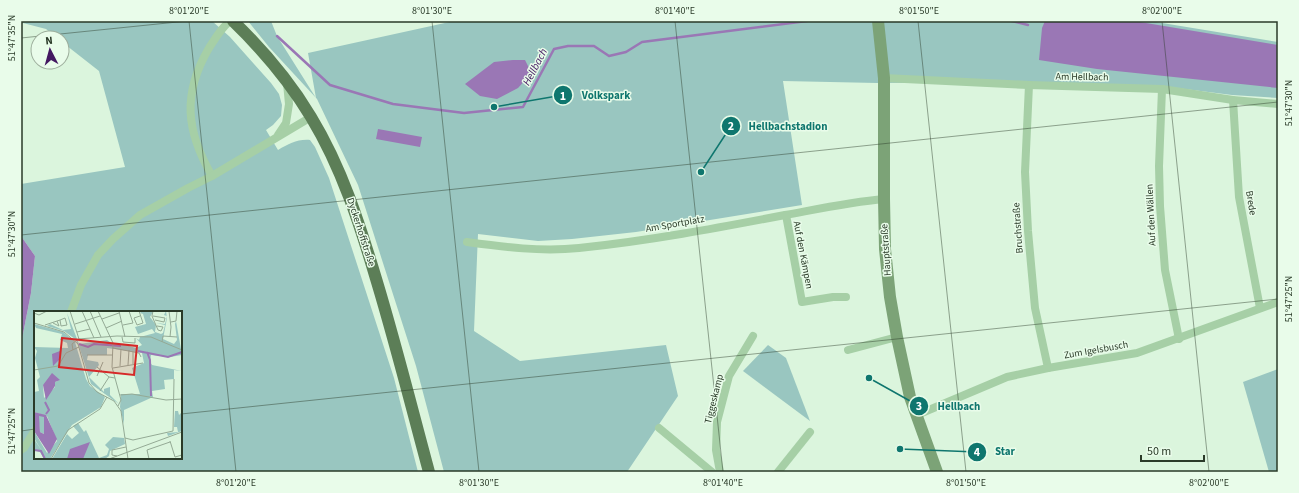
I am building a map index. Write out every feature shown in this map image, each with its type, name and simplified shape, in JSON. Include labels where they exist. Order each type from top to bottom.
[{"type":"main road","name":"Dyckerhoffstraße","points":[[233,21],[281,74],[311,117],[344,182],[360,224],[386,312],[429,472]]},
{"type":"street","points":[[212,176],[202,159],[194,138],[190,118],[192,87],[203,59],[216,38],[230,21]]},
{"type":"street","name":"Hauptstraße","points":[[878,24],[884,78],[884,199],[886,256],[890,297],[910,397],[936,472]]},
{"type":"street","name":"Am Hellbach","points":[[884,78],[1029,86],[1162,89],[1233,100],[1278,104]]},
{"type":"street","points":[[277,137],[286,123],[289,104],[287,83]]},
{"type":"street","name":"Bruchstraße","points":[[1029,86],[1025,172],[1028,231],[1035,308],[1048,368]]},
{"type":"street","name":"Auf den Wällen","points":[[1162,89],[1159,166],[1160,206],[1165,270],[1179,339]]},
{"type":"street","name":"Brede","points":[[1233,100],[1239,197],[1260,308]]},
{"type":"street","points":[[71,311],[80,285],[98,255],[113,239],[140,215],[212,176],[311,117]]},
{"type":"street","name":"Am Sportplatz","points":[[467,242],[537,250],[578,248],[639,240],[862,201],[884,199]]},
{"type":"street","name":"Auf den Kämpen","points":[[786,215],[802,302],[833,297],[846,297]]},
{"type":"street","name":"Zum Igelsbusch","points":[[917,415],[1007,377],[1048,368],[1137,353],[1278,302]]},
{"type":"street","name":"Tiggeskamp","points":[[720,472],[716,450],[717,422],[729,376],[753,336]]},
{"type":"street","points":[[848,350],[897,337]]},
{"type":"street","points":[[659,428],[712,472]]},
{"type":"street","points":[[21,450],[24,448],[34,432]]},
{"type":"street","points":[[778,472],[810,432]]},
{"type":"shaded area","points":[[21,21],[212,21],[230,37],[271,83],[279,94],[282,105],[281,116],[266,130],[278,150],[297,141],[310,140],[315,147],[329,178],[394,378],[418,472],[21,472],[21,344],[31,293],[35,256],[21,236],[21,184],[125,167],[99,71],[70,48],[70,30],[46,29],[23,23],[21,24]]},
{"type":"shaded area","points":[[248,21],[271,21],[277,36],[316,98],[269,47]]},
{"type":"shaded area","points":[[454,21],[1150,21],[1278,42],[1278,98],[1232,95],[1161,86],[1038,82],[877,83],[783,81],[802,205],[636,232],[572,239],[538,241],[478,234],[474,331],[520,361],[666,345],[678,396],[627,472],[444,472],[416,366],[358,185],[316,98],[308,53]]},
{"type":"shaded area","points":[[1045,21],[1134,21],[1278,45],[1278,88],[1097,69],[1039,60],[1042,28]]},
{"type":"shaded area","points":[[525,60],[529,68],[529,76],[518,88],[497,99],[480,96],[465,84],[494,62]]},
{"type":"shaded area","points":[[378,129],[422,137],[420,147],[376,139]]},
{"type":"shaded area","points":[[21,236],[35,256],[31,293],[21,344]]},
{"type":"shaded area","points":[[768,345],[786,358],[810,421],[743,371]]},
{"type":"shaded area","points":[[1278,369],[1278,472],[1269,472],[1243,382]]},
{"type":"waterway","name":"Hellbach","points":[[277,36],[330,85],[393,104],[464,113],[523,107],[554,49],[568,46],[594,46],[609,56],[626,52],[642,42],[807,21]]},
{"type":"waterway","name":"Hellbach","points":[[1012,21],[1028,25]]},
{"type":"place","name":"Volkspark","points":[[494,107]]},
{"type":"place","name":"Hellbachstadion","points":[[701,172]]},
{"type":"place","name":"Hellbach","points":[[869,378]]},
{"type":"place","name":"Star","points":[[900,449]]}]
